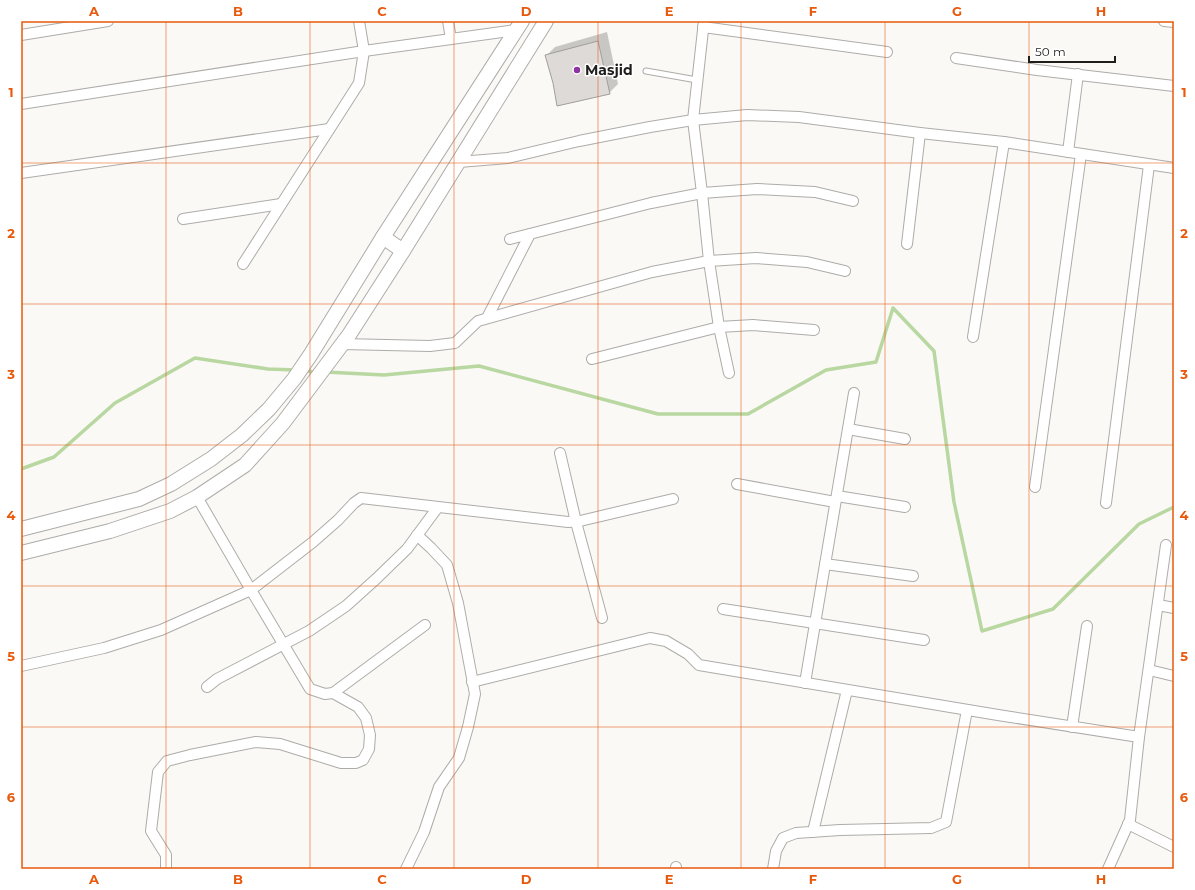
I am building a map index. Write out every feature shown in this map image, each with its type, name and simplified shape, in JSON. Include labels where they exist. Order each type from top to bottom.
[{"type":"street","points":[[21,35],[108,21]]},
{"type":"street","points":[[242,264],[359,83],[364,51],[359,21]]},
{"type":"street","points":[[448,21],[451,39]]},
{"type":"street","points":[[21,553],[110,531],[170,511],[197,497],[245,466],[283,423],[339,348],[403,251],[546,21]]},
{"type":"street","points":[[1164,21],[1174,22]]},
{"type":"street","points":[[728,373],[709,261],[693,120],[704,24],[887,52]]},
{"type":"street","points":[[21,104],[451,39],[519,26]]},
{"type":"street","points":[[21,529],[139,499],[171,484],[211,459],[242,435],[269,409],[295,378],[311,354],[383,238],[519,26]]},
{"type":"street","points":[[956,58],[1037,70],[1174,86]]},
{"type":"street","points":[[1068,152],[1078,74]]},
{"type":"street","points":[[458,162],[508,158],[578,141],[650,127],[693,120],[747,115],[799,117],[920,133],[1004,142],[1174,168]]},
{"type":"street","points":[[21,173],[329,129]]},
{"type":"street","points":[[907,244],[920,133]]},
{"type":"street","points":[[974,337],[1004,142]]},
{"type":"street","points":[[1036,487],[1081,154]]},
{"type":"street","points":[[1106,503],[1149,165]]},
{"type":"street","points":[[510,239],[552,227],[651,203],[702,193],[757,189],[815,192],[852,201]]},
{"type":"street","points":[[183,219],[281,204]]},
{"type":"street","points":[[487,318],[530,234]]},
{"type":"street","points":[[383,238],[403,251]]},
{"type":"street","points":[[339,348],[430,346],[455,343],[478,321],[487,318],[652,272],[709,261],[756,258],[770,259],[807,262],[845,271]]},
{"type":"street","points":[[592,359],[719,327],[753,325],[814,330]]},
{"type":"street","points":[[805,683],[854,393]]},
{"type":"street","points":[[848,429],[905,439]]},
{"type":"street","points":[[560,453],[576,522],[602,618]]},
{"type":"street","points":[[737,484],[836,499],[905,506]]},
{"type":"street","points":[[197,497],[310,689],[325,694],[333,693],[425,625]]},
{"type":"street","points":[[21,666],[104,648],[161,630],[251,590],[313,542],[361,498],[568,522],[576,522],[673,499]]},
{"type":"street","points":[[207,687],[217,679],[308,631],[346,606],[407,549],[438,507]]},
{"type":"street","points":[[406,869],[424,832],[439,787],[458,758],[468,727],[475,694],[458,603],[447,565],[417,535]]},
{"type":"street","points":[[1108,869],[1130,820],[1139,737],[1166,545]]},
{"type":"street","points":[[825,564],[913,576]]},
{"type":"street","points":[[1158,605],[1174,608]]},
{"type":"street","points":[[723,609],[924,640]]},
{"type":"street","points":[[1072,727],[1087,626]]},
{"type":"street","points":[[472,682],[650,638],[666,641],[688,654],[698,665],[1139,737]]},
{"type":"street","points":[[1148,670],[1174,676]]},
{"type":"street","points":[[813,832],[847,690]]},
{"type":"street","points":[[166,869],[166,855],[151,831],[158,772],[167,761],[256,742],[280,744],[341,763],[356,763],[363,760],[369,749],[370,735],[366,718],[358,707],[333,693]]},
{"type":"street","points":[[773,869],[776,851],[783,838],[796,833],[840,830],[931,828],[946,822],[967,710]]},
{"type":"street","points":[[1128,824],[1174,847]]},
{"type":"lane","points":[[646,71],[697,80]]},
{"type":"building","name":"Masjid","points":[[598,41],[610,94],[557,106],[553,83],[545,55]]},
{"type":"waterway","points":[[325,372],[384,375],[479,366],[658,414],[748,414],[826,370],[876,362],[893,308],[934,351],[954,502],[982,631],[1053,609],[1139,524],[1174,507]]},
{"type":"waterway","points":[[21,469],[54,457],[115,403],[195,358],[268,369],[295,370]]},
{"type":"waterway","points":[[303,371],[317,372]]},
{"type":"place","name":"Masjid","points":[[577,70]]}]
